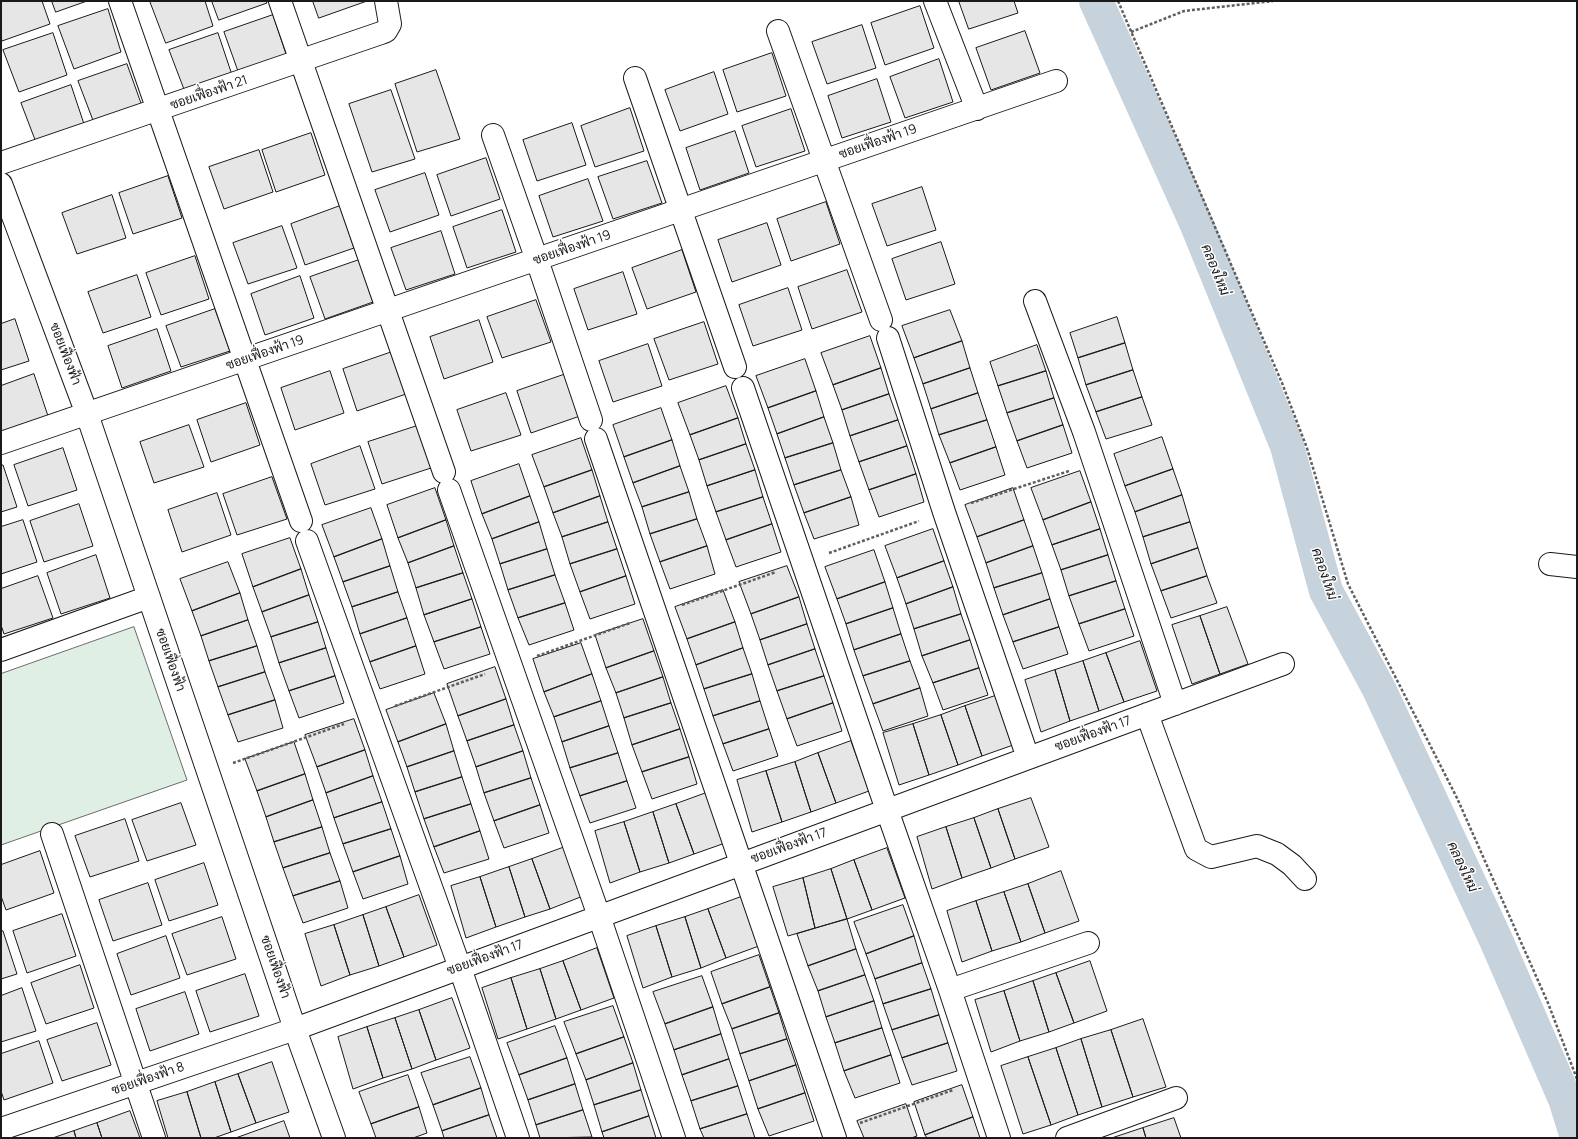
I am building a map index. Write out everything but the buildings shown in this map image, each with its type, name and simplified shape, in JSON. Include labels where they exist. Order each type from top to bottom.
[{"type":"street","points":[[120,1],[304,531],[460,968],[518,1138]]},
{"type":"street","points":[[280,1],[674,1138]]},
{"type":"street","name":"ซอยเฟื่องฟ้า 21","points":[[1,163],[386,31],[390,24],[386,1]]},
{"type":"street","points":[[935,1],[977,109]]},
{"type":"street","points":[[778,31],[884,329],[944,512],[1028,758]]},
{"type":"street","points":[[635,78],[735,367]]},
{"type":"street","name":"ซอยเฟื่องฟ้า 19","points":[[1,443],[1056,81]]},
{"type":"street","points":[[492,135],[537,260],[740,864],[834,1135]]},
{"type":"street","name":"ซอยเฟื่องฟ้า","points":[[1,184],[87,414],[334,1138]]},
{"type":"street","points":[[1035,301],[1084,432],[1175,704]]},
{"type":"street","points":[[744,388],[887,810],[950,990],[999,1138]]},
{"type":"street","points":[[1550,564],[1577,567]]},
{"type":"street","points":[[1,650],[149,597]]},
{"type":"street","name":"ซอยเฟื่องฟ้า 17","points":[[296,1029],[598,916],[1283,664]]},
{"type":"street","points":[[1147,714],[1196,849],[1211,857],[1257,846],[1277,854],[1292,864],[1305,879]]},
{"type":"street","points":[[52,834],[154,1138]]},
{"type":"street","points":[[950,990],[1088,943]]},
{"type":"street","name":"ซอยเฟื่องฟ้า 8","points":[[1,1129],[296,1029]]},
{"type":"street","points":[[1067,1138],[1176,1098]]},
{"type":"path","points":[[1118,1],[1269,354],[1307,448],[1348,584],[1457,798],[1548,1003],[1577,1079]]},
{"type":"path","points":[[1131,32],[1184,11],[1273,1]]},
{"type":"path","points":[[834,1135],[980,1081]]},
{"type":"green space","points":[[134,627],[187,780],[1,845],[1,674]]},
{"type":"waterway","name":"คลองใหม่","points":[[1096,1],[1197,225],[1287,446],[1326,591],[1379,689],[1496,940],[1565,1099],[1577,1137]]}]
